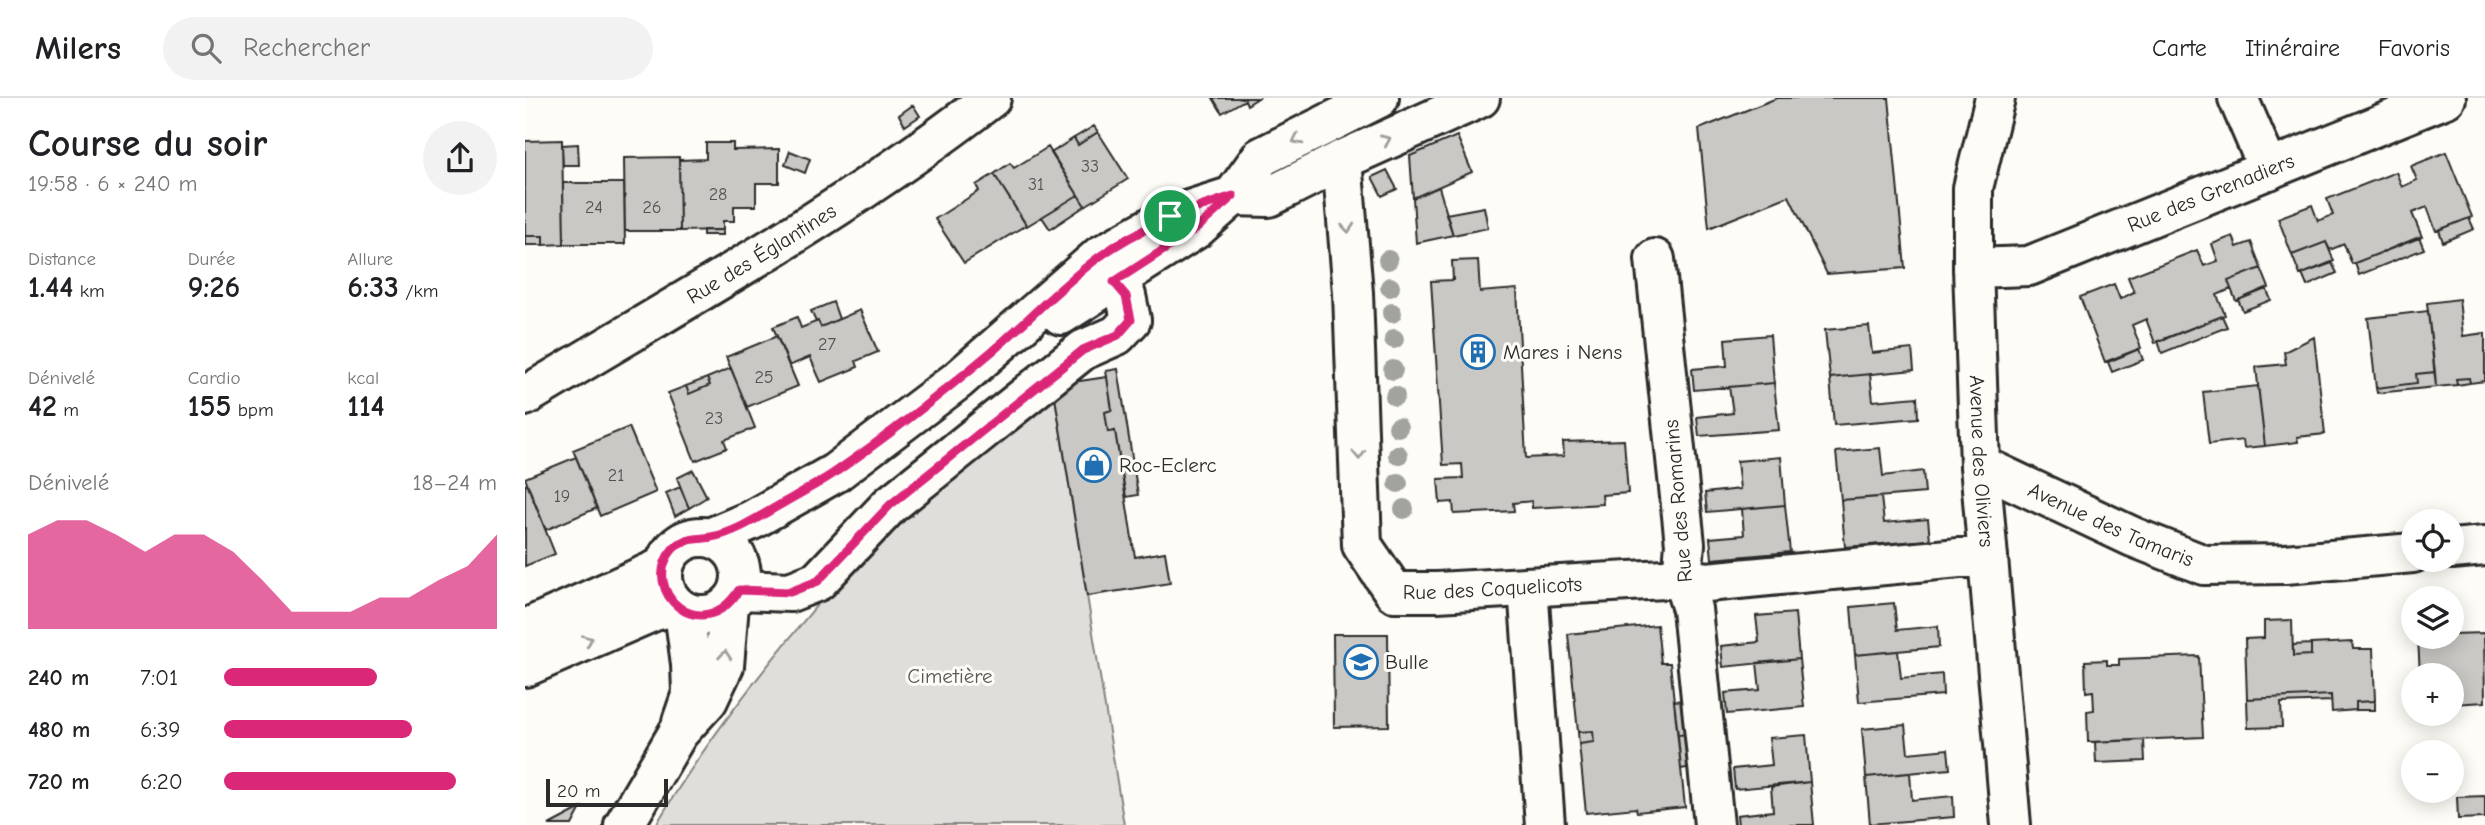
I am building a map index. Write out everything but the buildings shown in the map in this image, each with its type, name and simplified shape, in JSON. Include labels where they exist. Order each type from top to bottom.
[{"type":"street","name":"Rue des Églantines","points":[[525,396],[802,228],[950,130],[991,98]]},
{"type":"street","points":[[1233,196],[1261,158],[1379,98]]},
{"type":"street","points":[[624,825],[678,733],[692,693],[691,664],[680,609],[664,588],[663,567],[673,549],[691,538],[712,537],[752,520],[835,473],[1107,269],[1170,216],[1233,196],[1269,197],[1342,160],[1480,98]]},
{"type":"street","name":"Avenue des Oliviers","points":[[1995,98],[1973,188],[1973,268],[1980,465],[2011,825]]},
{"type":"street","points":[[2238,98],[2269,170]]},
{"type":"street","name":"Rue des Grenadiers","points":[[1973,268],[2029,266],[2446,98]]},
{"type":"street","name":"Rue des Coquelicots","points":[[1342,160],[1353,293],[1362,545],[1394,592],[1682,578],[1707,582],[1959,558],[1988,558]]},
{"type":"street","name":"Rue des Romarins","points":[[1654,259],[1685,544],[1682,578],[1692,608],[1714,825]]},
{"type":"street","points":[[736,587],[790,592],[818,581],[890,505],[1083,350],[1118,335],[1131,320],[1126,296],[1107,269]]},
{"type":"street","name":"Avenue des Tamaris","points":[[1980,465],[2133,537],[2204,565],[2285,564],[2401,554]]},
{"type":"street","points":[[525,667],[655,611],[680,609],[699,615],[715,612],[835,473]]},
{"type":"street","points":[[678,733],[708,700],[724,666],[736,587],[730,548],[712,537]]},
{"type":"street","points":[[2464,548],[2485,546]]},
{"type":"street","points":[[525,629],[663,567]]},
{"type":"street","points":[[1528,587],[1545,825]]},
{"type":"green space","name":"Cimetière","points":[[1053,385],[1124,825],[656,825],[681,784],[736,706],[888,520],[912,516],[911,501]]},
{"type":"place","name":"Mares i Nens","points":[[1478,352]]},
{"type":"place","name":"Roc-Eclerc","points":[[1094,465]]},
{"type":"place","name":"Bulle","points":[[1361,662]]},
{"type":"route","points":[[1233,196],[1196,229],[1114,282],[1126,296],[1131,320],[1118,335],[1083,350],[890,505],[818,581],[790,592],[739,590],[729,604],[715,612],[699,615],[676,606],[664,588],[663,567],[673,549],[691,538],[712,537],[752,520],[835,473],[958,380],[1100,257],[1170,216],[1233,196]]}]
